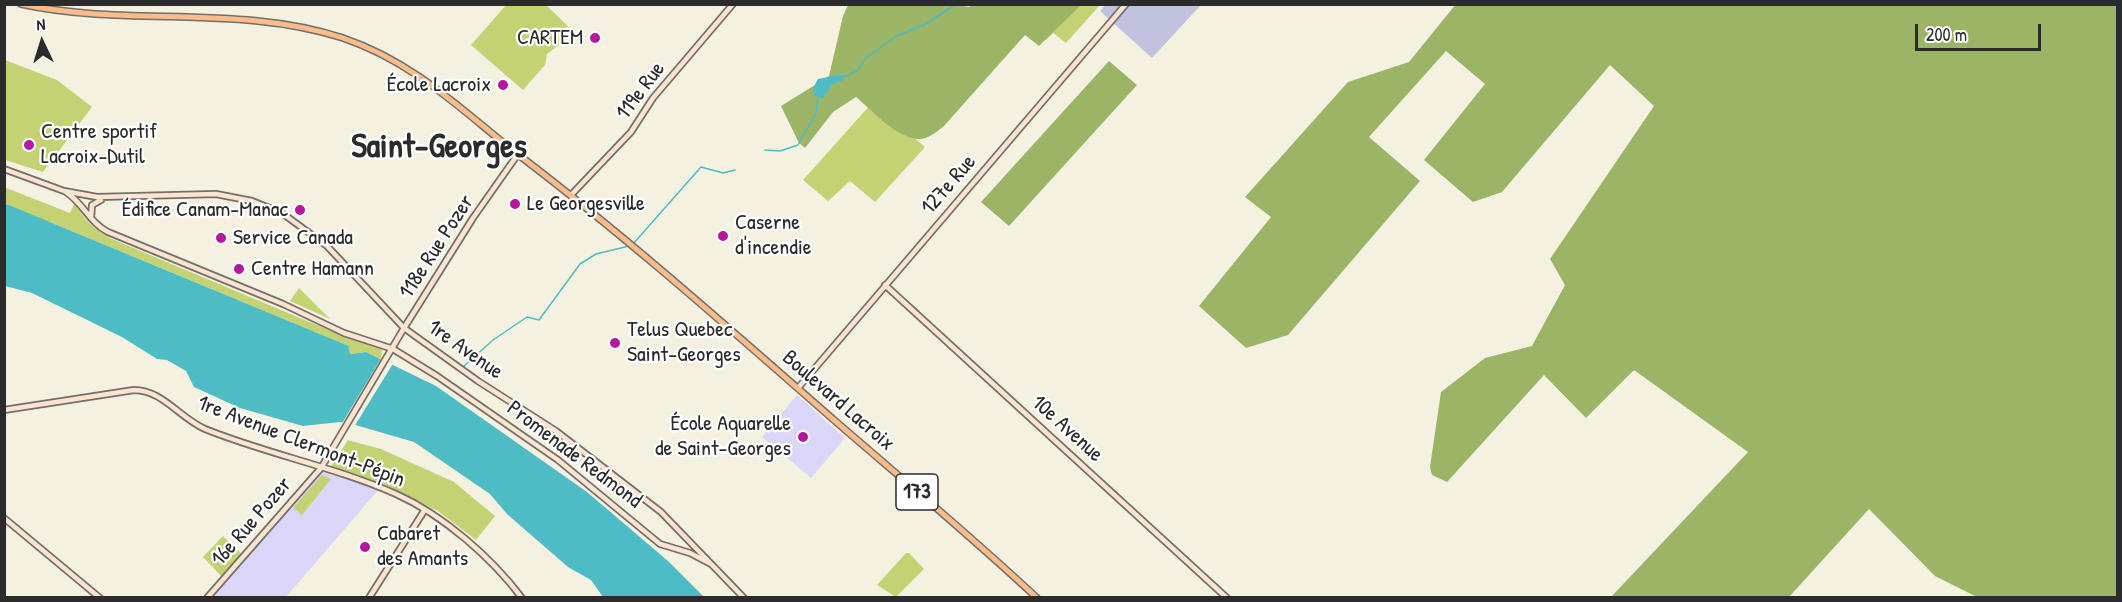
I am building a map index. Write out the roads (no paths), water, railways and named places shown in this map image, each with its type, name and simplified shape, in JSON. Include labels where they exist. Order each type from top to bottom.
[{"type":"main road","name":"173","points":[[21,4],[75,13],[276,24],[324,32],[376,51],[410,68],[572,194]]},
{"type":"main road","name":"Boulevard Lacroix","points":[[572,194],[1036,597]]},
{"type":"street","name":"119e Rue","points":[[572,194],[631,132],[653,98],[733,4]]},
{"type":"street","name":"127e Rue","points":[[798,388],[1126,4]]},
{"type":"street","name":"118e Rue Pozer","points":[[328,456],[473,218],[518,154]]},
{"type":"street","name":"1re Avenue","points":[[4,169],[64,191],[116,198],[169,194],[216,194],[252,201],[282,213],[327,246],[404,328],[478,381],[556,431],[661,512],[686,535],[744,597]]},
{"type":"street","name":"Promenade Redmond","points":[[64,191],[78,201],[91,220],[108,232],[283,304],[344,333],[393,349],[442,379],[558,460],[660,544],[699,556],[718,569]]},
{"type":"street","points":[[91,220],[91,209],[94,202],[116,198]]},
{"type":"street","name":"10e Avenue","points":[[885,285],[1227,597]]},
{"type":"street","name":"1re Avenue Clermont-Pépin","points":[[4,410],[134,390],[148,392],[201,427],[383,489],[424,511],[491,560],[522,597]]},
{"type":"street","name":"16e Rue Pozer","points":[[207,597],[321,468],[328,456]]},
{"type":"street","points":[[369,597],[424,511]]},
{"type":"street","points":[[4,518],[100,597]]},
{"type":"street","points":[[679,550],[687,545],[686,535]]},
{"type":"water","points":[[844,74],[843,80],[832,85],[823,98],[813,96],[813,88],[818,79]]},
{"type":"water","points":[[4,203],[349,346],[350,354],[366,352],[436,386],[587,492],[668,561],[704,597],[603,597],[591,580],[568,567],[507,514],[490,494],[414,442],[352,424],[340,422],[303,426],[240,408],[194,387],[186,371],[167,360],[157,359],[122,337],[32,293],[5,286]]},
{"type":"waterway","points":[[844,77],[857,71],[866,58],[896,36],[924,25],[953,6]]},
{"type":"waterway","points":[[765,150],[780,151],[798,145],[816,113],[818,97]]},
{"type":"waterway","points":[[633,244],[701,167],[723,173],[735,170]]},
{"type":"waterway","points":[[463,367],[493,340],[527,317],[539,320],[580,264],[596,254],[629,246]]},
{"type":"place","name":"CARTEM","points":[[595,38]]},
{"type":"place","name":"École Lacroix","points":[[503,85]]},
{"type":"place","name":"Centre sportif Lacroix-Dutil","points":[[29,145]]},
{"type":"place","name":"Le Georgesville","points":[[515,204]]},
{"type":"place","name":"Édifice Canam-Manac","points":[[300,210]]},
{"type":"place","name":"Caserne d'incendie","points":[[723,236]]},
{"type":"place","name":"Service Canada","points":[[221,238]]},
{"type":"place","name":"Centre Hamann","points":[[239,269]]},
{"type":"place","name":"Telus Quebec Saint-Georges","points":[[615,343]]},
{"type":"place","name":"École Aquarelle de Saint-Georges","points":[[803,437]]},
{"type":"place","name":"Cabaret des Amants","points":[[365,547]]},
{"type":"district","name":"Saint-Georges","points":[[439,148]]}]
